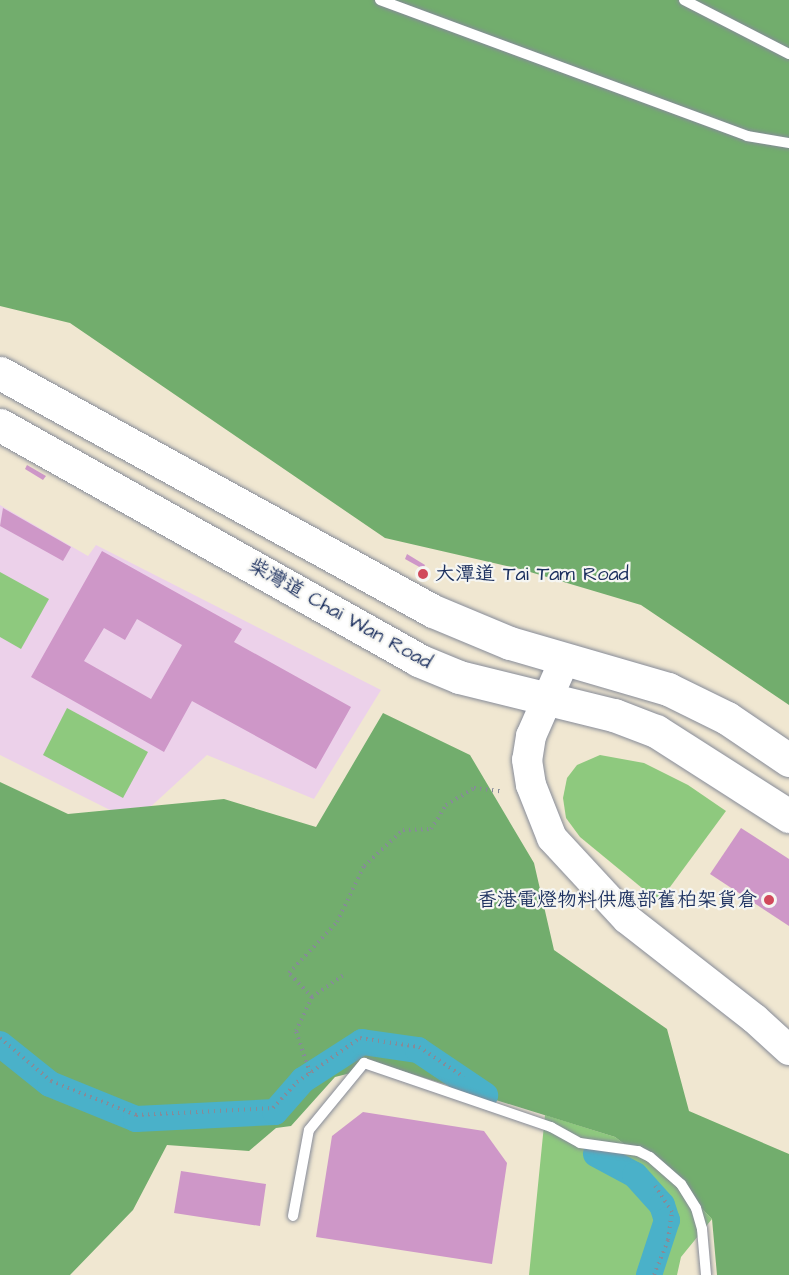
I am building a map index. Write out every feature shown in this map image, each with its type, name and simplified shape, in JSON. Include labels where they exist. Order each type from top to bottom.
[{"type":"main road","points":[[0,373],[397,593],[483,633],[564,661],[668,689],[727,718],[789,760]]},
{"type":"main road","name":"柴灣道 Chai Wan Road","points":[[0,424],[418,660],[459,677],[614,715],[656,731],[789,816]]},
{"type":"main road","points":[[564,661],[546,697],[527,760],[531,785],[552,838],[627,919],[748,1013],[789,1050]]},
{"type":"lane","points":[[380,0],[747,136],[789,143]]},
{"type":"lane","points":[[684,0],[789,54]]},
{"type":"lane","points":[[293,1216],[309,1130],[364,1063],[551,1127],[580,1143],[638,1151],[650,1157],[681,1184],[696,1208],[704,1237],[706,1275]]},
{"type":"path","points":[[312,997],[289,973],[337,922],[364,866],[403,830],[431,829],[446,805],[474,788],[500,791]]},
{"type":"path","points":[[310,1073],[296,1031],[312,997],[344,975]]},
{"type":"path","points":[[0,1038],[51,1081],[136,1115],[273,1108],[310,1073],[360,1038],[419,1047],[474,1084]]},
{"type":"path","points":[[652,1183],[672,1212],[668,1240],[654,1275]]},
{"type":"shaded area","points":[[0,505],[88,556],[96,545],[381,690],[314,799],[207,755],[134,822],[0,755]]},
{"type":"green space","points":[[0,0],[789,0],[789,705],[641,605],[520,569],[385,538],[70,323],[0,306]]},
{"type":"green space","points":[[0,572],[49,599],[21,649],[0,637]]},
{"type":"green space","points":[[67,708],[148,752],[123,798],[43,755]]},
{"type":"green space","points":[[383,713],[470,755],[534,863],[554,950],[667,1029],[689,1111],[789,1154],[789,1275],[717,1275],[712,1219],[682,1188],[615,1137],[383,1065],[335,1077],[291,1126],[276,1128],[249,1151],[167,1145],[133,1210],[70,1275],[0,1275],[0,782],[68,814],[224,799],[316,827]]},
{"type":"green space","points":[[600,755],[644,763],[688,785],[726,811],[659,902],[580,837],[566,818],[563,798],[567,778],[577,765]]},
{"type":"green space","points":[[545,1115],[615,1137],[682,1188],[712,1219],[681,1257],[677,1275],[529,1275]]},
{"type":"building","points":[[27,465],[46,476],[43,480],[25,469]]},
{"type":"building","points":[[3,508],[71,547],[63,561],[0,526]]},
{"type":"building","points":[[102,551],[242,629],[234,642],[351,707],[316,769],[192,701],[164,752],[31,677]],"holes":[[[137,619],[182,645],[151,699],[84,661],[104,628],[125,640]]]},
{"type":"building","points":[[407,554],[425,565],[423,569],[405,559]]},
{"type":"building","name":"香港電燈物料供應部舊柏架貨倉","points":[[741,828],[789,859],[789,926],[710,874]]},
{"type":"building","points":[[363,1112],[484,1131],[507,1163],[492,1264],[316,1237],[332,1136]]},
{"type":"building","points":[[181,1171],[266,1184],[260,1226],[174,1213]]},
{"type":"waterway","points":[[0,1044],[50,1084],[136,1119],[275,1112],[303,1080],[362,1042],[418,1050],[485,1095]]},
{"type":"waterway","points":[[596,1154],[635,1175],[662,1205],[667,1220],[649,1275]]},
{"type":"place","name":"大潭道 Tai Tam Road","points":[[423,574]]},
{"type":"place","name":"香港電燈物料供應部舊柏架貨倉","points":[[769,900]]}]
